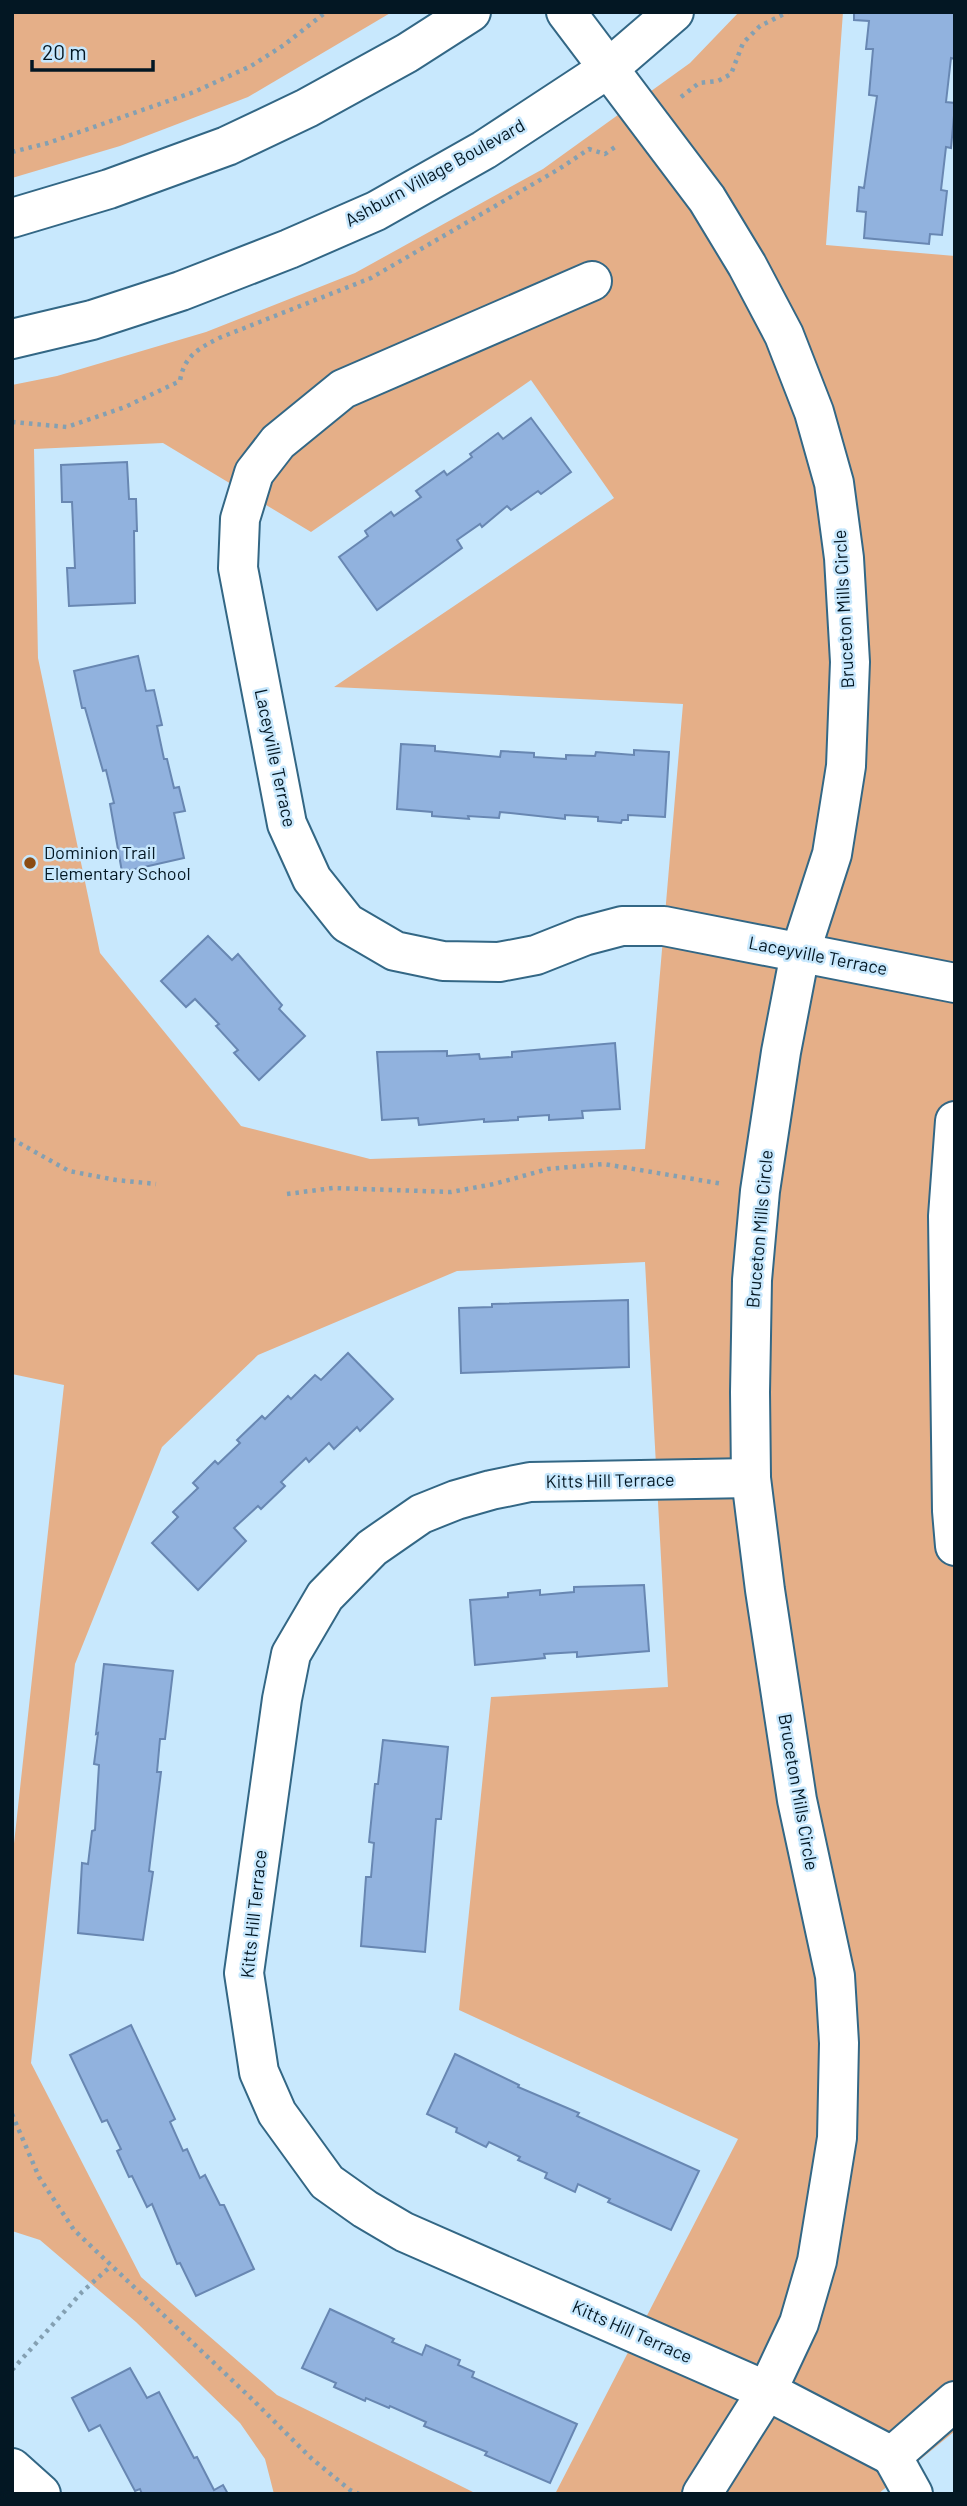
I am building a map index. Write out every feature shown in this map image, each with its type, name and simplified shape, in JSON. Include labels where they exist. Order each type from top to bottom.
[{"type":"street","points":[[12,218],[109,189],[227,146],[307,108],[407,53],[471,12]]},
{"type":"street","name":"Bruceton Mills Circle","points":[[566,12],[707,199],[747,265],[783,335],[814,412],[834,483],[844,558],[850,662],[846,766],[832,854],[800,953],[780,1052],[760,1191],[752,1280],[750,1392],[751,1478],[765,1590],[797,1800],[835,1976],[839,2043],[837,2138],[817,2261],[799,2323],[766,2391],[702,2494]]},
{"type":"street","name":"Ashburn Village Boulevard","points":[[12,339],[92,320],[181,291],[376,211],[484,150],[609,68],[674,12]]},
{"type":"street","name":"Laceyville Terrace","points":[[592,281],[343,389],[278,442],[254,472],[240,519],[237,568],[286,824],[312,879],[347,923],[395,951],[443,961],[499,962],[536,955],[584,936],[622,926],[664,926],[955,983]]},
{"type":"street","points":[[955,1121],[948,1216],[955,1546]]},
{"type":"street","name":"Kitts Hill Terrace","points":[[751,1478],[530,1482],[456,1500],[421,1514],[372,1548],[325,1596],[291,1654],[282,1699],[244,1973],[259,2071],[277,2113],[327,2182],[404,2232],[766,2391],[892,2456]]},
{"type":"street","points":[[912,2494],[892,2456],[955,2401]]},
{"type":"street","points":[[12,2468],[41,2494]]},
{"type":"path","points":[[12,152],[48,143],[194,92],[251,66],[284,45],[326,12]]},
{"type":"path","points":[[12,422],[67,427],[136,402],[180,381],[182,365],[199,348],[371,278],[589,149],[605,154],[699,83],[718,81],[731,74],[743,43],[760,26],[788,12]]},
{"type":"path","points":[[12,1139],[69,1171],[156,1184]]},
{"type":"path","points":[[287,1194],[333,1188],[451,1192],[494,1184],[548,1169],[604,1164],[760,1191]]},
{"type":"path","points":[[12,2114],[39,2177],[74,2230],[311,2458],[359,2494]]},
{"type":"path","points":[[12,2370],[82,2292],[111,2266]]},
{"type":"shaded area","points":[[12,12],[392,12],[248,97],[120,146],[12,178]]},
{"type":"shaded area","points":[[739,12],[843,12],[826,245],[955,256],[955,2431],[878,2494],[555,2494],[738,2139],[459,2010],[491,1697],[668,1687],[645,1262],[457,1271],[258,1355],[162,1447],[75,1664],[31,2063],[141,2277],[277,2395],[477,2494],[274,2494],[265,2459],[240,2423],[136,2322],[40,2240],[12,2231],[12,1862],[64,1385],[12,1374],[12,385],[57,376],[206,332],[355,273],[543,169],[690,63]],"holes":[[[531,380],[614,498],[334,687],[683,704],[645,1149],[370,1159],[241,1126],[100,953],[38,658],[34,449],[163,443],[311,532]]]},
{"type":"building","points":[[854,12],[955,13],[955,59],[951,58],[946,102],[955,105],[951,148],[946,147],[941,190],[947,191],[942,235],[930,234],[929,244],[864,238],[866,212],[857,211],[859,187],[864,188],[877,96],[869,95],[873,49],[866,49],[869,21],[854,20]]},
{"type":"building","points":[[531,418],[571,472],[541,494],[538,491],[511,510],[507,506],[482,527],[480,524],[457,540],[462,548],[377,610],[339,557],[368,536],[365,531],[391,512],[394,516],[421,497],[416,491],[444,471],[447,475],[498,433],[503,439]]},
{"type":"building","points":[[127,462],[129,499],[136,499],[135,603],[69,606],[67,568],[75,568],[72,502],[62,502],[61,465]]},
{"type":"building","points":[[138,656],[146,691],[154,690],[162,725],[157,726],[164,759],[167,759],[174,788],[179,787],[185,811],[174,813],[184,858],[122,872],[110,804],[114,803],[106,770],[103,771],[85,708],[82,708],[74,671]]},
{"type":"building","points":[[401,744],[435,746],[435,751],[500,757],[501,751],[566,759],[566,755],[595,756],[596,752],[634,755],[634,750],[669,752],[665,817],[628,815],[628,820],[622,820],[621,823],[598,821],[598,817],[565,815],[565,819],[500,812],[499,818],[468,816],[469,819],[432,816],[432,812],[397,809]]},
{"type":"building","points":[[208,936],[232,960],[238,954],[282,1005],[279,1009],[305,1036],[259,1080],[234,1053],[238,1050],[216,1026],[219,1024],[195,999],[186,1007],[161,981]]},
{"type":"building","points":[[615,1043],[620,1109],[582,1111],[583,1118],[549,1120],[549,1115],[518,1117],[518,1120],[484,1122],[484,1119],[419,1125],[418,1118],[382,1120],[377,1052],[447,1051],[447,1056],[479,1054],[480,1059],[512,1057],[512,1052]]},
{"type":"building","points":[[628,1300],[629,1367],[461,1373],[459,1308],[492,1307],[492,1304]]},
{"type":"building","points":[[348,1353],[393,1399],[360,1431],[357,1427],[334,1449],[329,1443],[309,1462],[306,1458],[281,1482],[285,1486],[261,1509],[258,1506],[234,1528],[246,1541],[198,1590],[152,1543],[178,1517],[173,1512],[198,1488],[193,1483],[215,1461],[218,1464],[240,1443],[237,1440],[262,1416],[265,1419],[288,1396],[291,1399],[315,1375],[321,1380]]},
{"type":"building","points":[[644,1585],[649,1651],[577,1657],[577,1652],[544,1654],[545,1658],[475,1665],[470,1600],[508,1597],[508,1593],[540,1590],[540,1595],[574,1592],[574,1587]]},
{"type":"building","points":[[104,1664],[173,1671],[165,1739],[160,1739],[157,1772],[161,1772],[149,1871],[153,1872],[143,1940],[78,1933],[82,1863],[88,1864],[92,1831],[95,1830],[99,1765],[94,1764]]},
{"type":"building","points":[[383,1740],[448,1747],[441,1819],[436,1819],[425,1952],[361,1946],[366,1877],[371,1877],[374,1843],[369,1842],[375,1784],[378,1784]]},
{"type":"building","points":[[131,2025],[175,2119],[170,2122],[183,2151],[187,2149],[200,2178],[205,2175],[220,2205],[224,2205],[254,2269],[196,2296],[180,2263],[177,2264],[152,2204],[147,2207],[132,2176],[129,2177],[117,2151],[121,2149],[107,2120],[102,2122],[70,2055]]},
{"type":"building","points":[[455,2054],[519,2085],[518,2087],[579,2113],[577,2116],[699,2171],[671,2230],[608,2202],[610,2199],[578,2184],[575,2192],[545,2178],[547,2173],[518,2160],[520,2157],[489,2142],[486,2147],[456,2132],[457,2128],[427,2114]]},
{"type":"building","points":[[330,2309],[422,2355],[426,2345],[460,2360],[458,2365],[474,2372],[472,2377],[577,2424],[550,2483],[485,2455],[487,2452],[424,2426],[426,2422],[390,2406],[389,2408],[366,2398],[365,2401],[334,2387],[336,2383],[302,2368]]},
{"type":"building","points":[[130,2368],[147,2398],[159,2392],[214,2490],[223,2485],[228,2494],[142,2494],[140,2489],[135,2491],[100,2425],[89,2431],[72,2398]]},
{"type":"place","name":"Dominion Trail Elementary School","points":[[30,863]]}]
